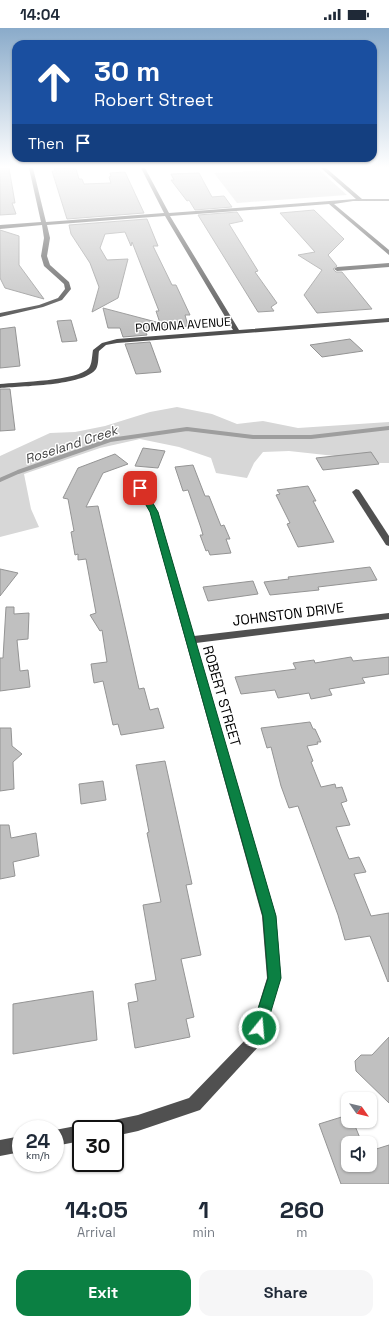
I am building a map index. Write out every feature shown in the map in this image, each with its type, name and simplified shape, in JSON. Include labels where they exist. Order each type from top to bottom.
[{"type":"street","points":[[0,227],[37,222]]},
{"type":"street","points":[[0,316],[42,306],[60,299],[68,289],[67,283],[47,266],[44,256],[47,238],[44,222]]},
{"type":"street","points":[[172,222],[237,332]]},
{"type":"street","points":[[352,222],[389,253]]},
{"type":"street","points":[[382,247],[389,246]]},
{"type":"street","points":[[337,268],[389,265]]},
{"type":"street","name":"POMONA AVENUE","points":[[0,386],[70,379],[85,376],[92,369],[96,350],[104,344],[117,341],[389,320]]},
{"type":"street","name":"ROBERT STREET","points":[[124,1126],[138,1123],[194,1104],[255,1040],[274,978],[270,916],[154,512],[140,488]]},
{"type":"street","points":[[356,492],[389,543]]},
{"type":"street","name":"JOHNSTON DRIVE","points":[[190,640],[389,616]]},
{"type":"street","points":[[0,1148],[12,1146]]},
{"type":"shaded area","points":[[177,407],[212,414],[237,424],[263,421],[298,428],[389,422],[389,463],[358,463],[335,456],[289,451],[263,452],[254,463],[247,478],[216,473],[211,458],[179,447],[140,439],[100,448],[24,474],[31,509],[39,527],[0,537],[0,456],[50,433],[75,432],[105,426],[150,412]]},
{"type":"building","points":[[109,222],[148,222],[158,246],[153,246],[172,285],[176,285],[190,315],[185,315],[188,326],[145,330],[147,335],[123,337],[120,328],[108,328],[103,308],[160,323],[156,311],[159,311],[132,242],[131,246],[125,232],[105,234],[100,248],[107,260],[128,259],[118,298],[92,312],[99,287],[90,263],[71,234],[69,225]]},
{"type":"building","points":[[202,222],[239,222],[229,224],[258,271],[255,272],[277,303],[271,307],[274,311],[258,312]]},
{"type":"building","points":[[288,222],[326,222],[344,239],[328,255],[337,266],[333,269],[336,272],[342,272],[372,309],[317,313],[304,295],[322,270],[298,255],[315,252]]},
{"type":"building","points":[[0,230],[19,236],[19,265],[44,299],[5,288],[0,278]]},
{"type":"building","points":[[71,320],[77,341],[62,342],[57,321]]},
{"type":"building","points":[[15,327],[20,366],[0,368],[0,329]]},
{"type":"building","points":[[350,339],[363,351],[322,357],[310,345]]},
{"type":"building","points":[[150,342],[161,372],[136,374],[125,344]]},
{"type":"building","points":[[0,389],[10,389],[15,430],[0,431]]},
{"type":"building","points":[[143,448],[165,451],[158,468],[135,466]]},
{"type":"building","points":[[371,452],[379,464],[323,470],[316,458]]},
{"type":"building","points":[[115,454],[128,464],[103,473],[86,507],[98,506],[139,689],[144,688],[150,710],[158,708],[164,728],[121,735],[118,724],[113,725],[103,681],[94,683],[91,664],[107,662],[102,630],[100,631],[90,615],[96,613],[86,559],[78,560],[78,554],[75,555],[71,532],[74,531],[68,499],[63,498],[78,468]]},
{"type":"building","points":[[193,465],[205,496],[209,496],[221,526],[224,525],[230,539],[226,539],[231,553],[210,555],[208,550],[206,551],[200,535],[203,535],[201,528],[188,490],[183,491],[175,467]]},
{"type":"building","points":[[308,486],[316,501],[313,501],[334,542],[298,547],[287,524],[290,523],[276,495],[280,494],[277,490]]},
{"type":"building","points":[[370,567],[377,580],[318,587],[319,590],[270,595],[264,582],[289,579],[288,577]]},
{"type":"building","points":[[0,569],[18,573],[0,596]]},
{"type":"building","points":[[253,581],[258,594],[208,601],[203,587]]},
{"type":"building","points":[[6,607],[14,607],[14,614],[29,613],[28,639],[17,640],[20,671],[28,670],[30,687],[0,691],[0,658],[3,658]]},
{"type":"building","points":[[351,657],[353,661],[389,657],[389,674],[362,678],[365,683],[329,689],[332,695],[311,699],[309,693],[278,698],[275,690],[241,694],[235,677],[296,669],[293,663],[314,660],[315,663]]},
{"type":"building","points":[[310,722],[321,742],[307,746],[313,761],[311,762],[321,787],[335,784],[336,788],[342,787],[347,801],[341,803],[350,825],[336,827],[349,859],[359,857],[366,872],[354,874],[371,916],[389,913],[388,982],[370,936],[345,940],[338,915],[298,806],[289,808],[281,786],[271,747],[267,748],[261,728]]},
{"type":"building","points":[[0,728],[11,728],[12,746],[22,754],[13,762],[14,789],[0,791]]},
{"type":"building","points":[[165,761],[192,884],[186,885],[201,955],[181,959],[194,1017],[186,1019],[190,1037],[135,1048],[128,1003],[138,1001],[135,984],[156,980],[143,905],[161,902],[147,833],[149,832],[136,765]]},
{"type":"building","points":[[103,781],[106,800],[81,804],[79,784]]},
{"type":"building","points":[[0,825],[9,825],[11,838],[36,833],[39,856],[13,862],[15,876],[0,879]]},
{"type":"building","points":[[93,991],[97,1040],[13,1054],[13,1004]]},
{"type":"building","points":[[389,1037],[389,1103],[356,1071],[355,1061],[361,1055],[372,1055]]},
{"type":"building","points":[[341,1117],[341,1128],[356,1128],[359,1136],[341,1136],[341,1172],[377,1172],[377,1149],[389,1145],[389,1184],[341,1184],[319,1124]]},
{"type":"waterway","name":"Roseland Creek","points":[[0,480],[18,472],[110,440],[187,429],[253,437],[311,437],[389,428]]},
{"type":"route","points":[[140,488],[154,512],[270,916],[274,978],[259,1028]]}]
